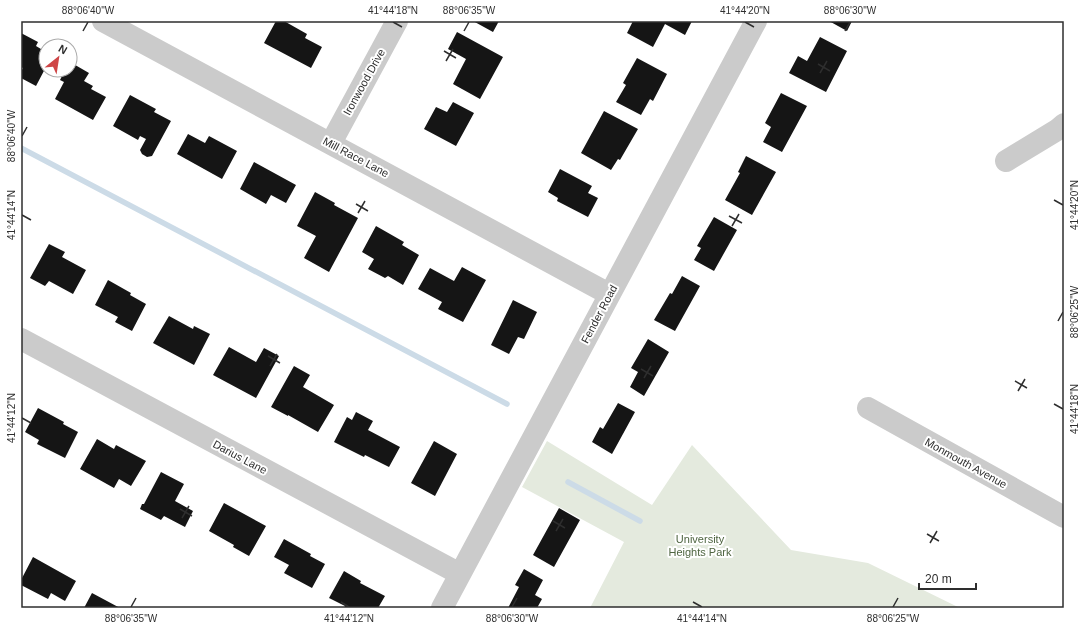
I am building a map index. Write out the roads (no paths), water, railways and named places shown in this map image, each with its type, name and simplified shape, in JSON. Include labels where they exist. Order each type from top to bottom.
[{"type":"street","name":"Mill Race Lane","points":[[103,21],[609,294]]},
{"type":"street","name":"Ironwood Drive","points":[[331,143],[397,21]]},
{"type":"street","name":"Fender Road","points":[[442,608],[756,21]]},
{"type":"street","points":[[1006,161],[1057,130],[1064,124]]},
{"type":"street","name":"Darius Lane","points":[[21,339],[460,574]]},
{"type":"street","name":"Monmouth Avenue","points":[[868,408],[1064,517]]},
{"type":"waterway","points":[[21,148],[507,404]]},
{"type":"waterway","points":[[568,482],[640,521]]},
{"type":"park label","name":"University Heights Park","points":[[700,545]]}]
